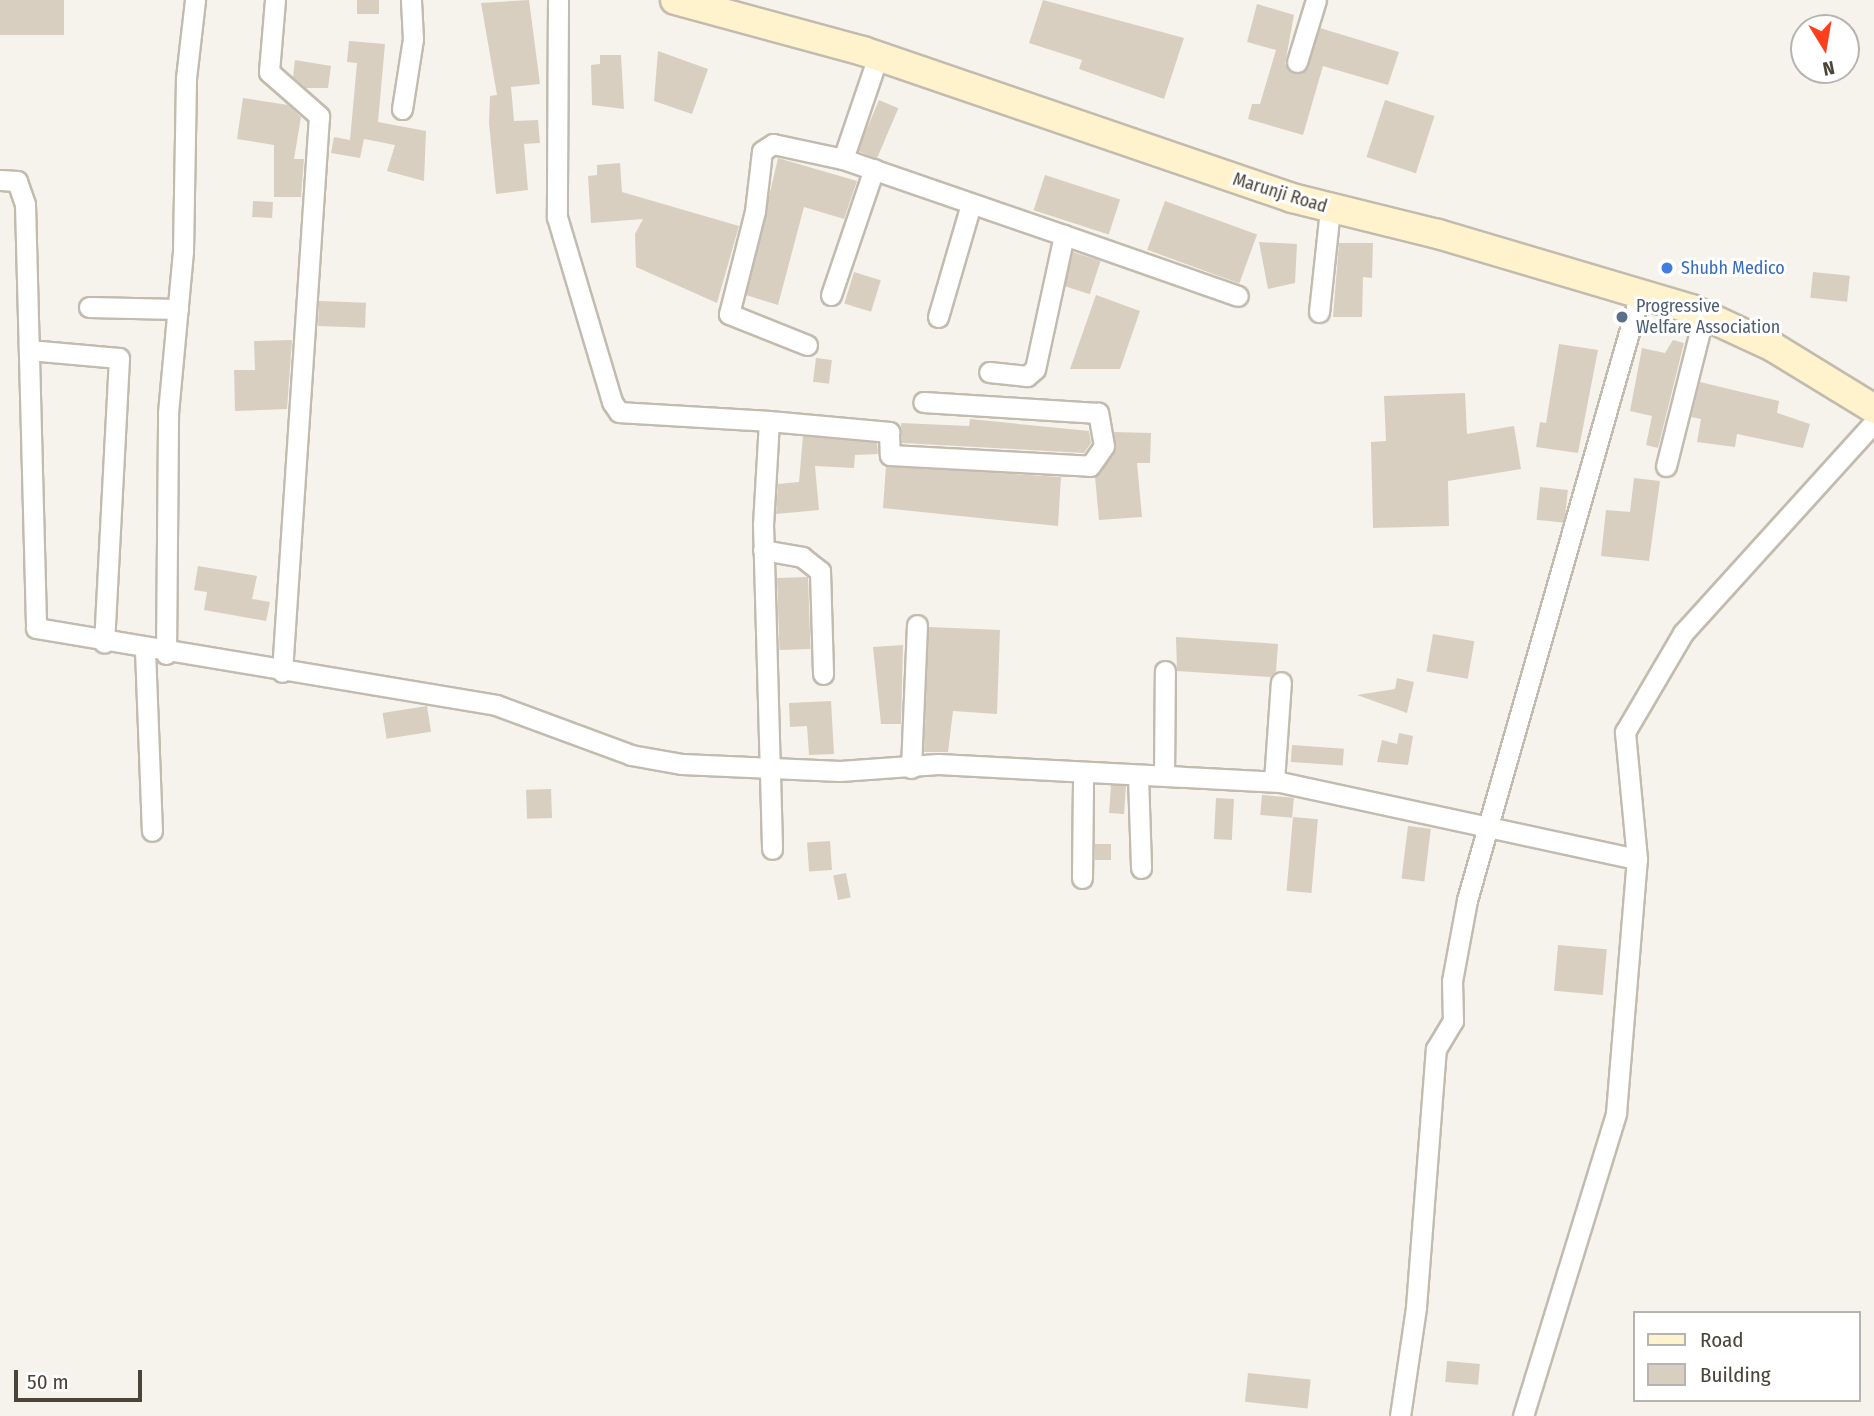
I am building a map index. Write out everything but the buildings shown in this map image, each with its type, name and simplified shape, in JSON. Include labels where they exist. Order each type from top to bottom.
[{"type":"street","points":[[166,653],[168,413],[178,309],[195,0]]},
{"type":"street","points":[[275,0],[269,72],[319,116],[282,672]]},
{"type":"street","points":[[402,109],[413,39],[411,0]]},
{"type":"street","points":[[558,0],[557,218],[612,402],[619,412],[769,421],[889,432],[890,455],[1090,466],[1104,446],[1098,413],[923,402]]},
{"type":"street","name":"Marunji Road","points":[[675,0],[878,56],[1330,209],[1640,294],[1704,315],[1773,347],[1874,409]]},
{"type":"street","points":[[1297,62],[1316,0]]},
{"type":"street","points":[[843,159],[878,56]]},
{"type":"street","points":[[807,345],[729,314],[766,145],[843,159],[1238,296]]},
{"type":"street","points":[[831,295],[874,169]]},
{"type":"street","points":[[0,180],[17,181],[24,197],[36,628],[145,650],[496,705],[631,755],[768,769],[911,768],[938,764],[1083,774],[1274,781],[1491,831],[1637,859]]},
{"type":"street","points":[[938,317],[971,204]]},
{"type":"street","points":[[1319,312],[1330,209]]},
{"type":"street","points":[[989,372],[1027,376],[1035,369],[1064,235]]},
{"type":"street","points":[[1401,1416],[1416,1307],[1436,1049],[1453,1021],[1452,981],[1467,900],[1491,831],[1640,294]]},
{"type":"street","points":[[89,307],[178,309]]},
{"type":"street","points":[[1666,466],[1704,315]]},
{"type":"street","points":[[29,350],[119,358],[104,643]]},
{"type":"street","points":[[769,421],[763,550],[772,849]]},
{"type":"street","points":[[1523,1416],[1616,1114],[1637,859],[1625,732],[1682,633],[1874,422]]},
{"type":"street","points":[[763,550],[802,557],[820,571],[823,674]]},
{"type":"street","points":[[911,768],[917,625]]},
{"type":"street","points":[[145,650],[152,831]]},
{"type":"street","points":[[1164,776],[1165,671]]},
{"type":"street","points":[[1274,781],[1281,682]]},
{"type":"street","points":[[1082,878],[1083,774]]},
{"type":"street","points":[[1138,776],[1141,869]]},
{"type":"place","name":"Shubh Medico","points":[[1667,268]]},
{"type":"place","name":"Progressive Welfare Association","points":[[1622,317]]}]
